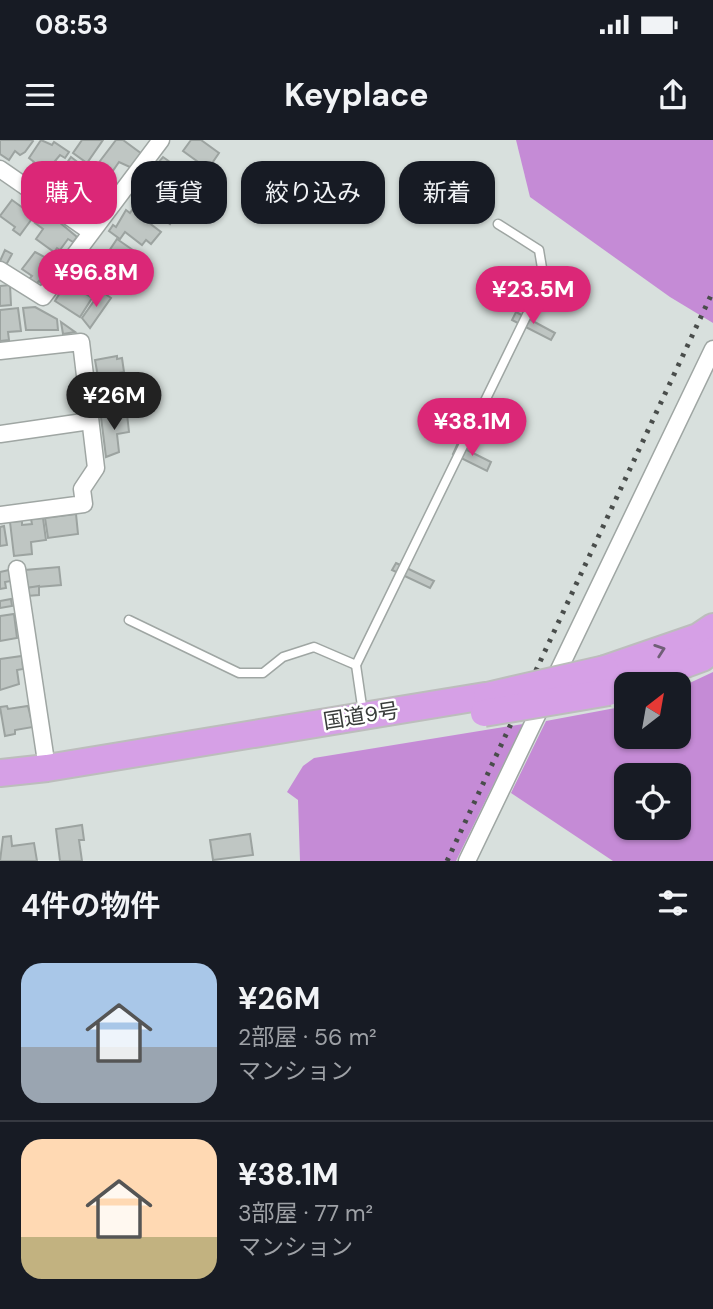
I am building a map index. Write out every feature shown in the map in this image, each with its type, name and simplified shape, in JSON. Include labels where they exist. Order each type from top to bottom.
[{"type":"highway","name":"国道9号","points":[[637,672],[713,626]]},
{"type":"highway","name":"国道9号","points":[[655,672],[702,658],[713,650]]},
{"type":"highway","name":"国道9号","points":[[0,786],[614,684]]},
{"type":"highway","name":"国道9号","points":[[0,773],[47,768],[363,716],[485,704]]},
{"type":"street","points":[[0,270],[43,297],[154,142]]},
{"type":"street","points":[[0,169],[91,232]]},
{"type":"street","points":[[0,351],[81,342],[96,468],[82,489],[85,504],[0,515]]},
{"type":"street","points":[[467,861],[713,349]]},
{"type":"street","points":[[0,434],[90,421]]},
{"type":"street","points":[[17,569],[47,768]]},
{"type":"lane","points":[[363,716],[356,665],[544,280],[539,250],[499,225]]},
{"type":"lane","points":[[129,620],[239,673],[263,673],[283,657],[314,647],[356,665]]},
{"type":"shaded area","points":[[516,140],[713,140],[713,323],[670,297],[530,197]]},
{"type":"shaded area","points":[[713,672],[713,861],[613,861],[511,793],[546,721],[614,708],[614,749],[691,749],[691,682]]},
{"type":"shaded area","points":[[523,724],[456,861],[300,861],[298,800],[287,792],[303,766],[314,758]]},
{"type":"building","points":[[0,140],[33,141],[25,152],[20,155],[15,151],[9,160],[0,154]]},
{"type":"building","points":[[41,140],[52,145],[54,142],[69,152],[65,158],[60,155],[55,161],[33,161],[29,158]]},
{"type":"building","points":[[82,140],[103,140],[88,161],[73,153]]},
{"type":"building","points":[[116,140],[123,140],[142,154],[137,161],[131,161],[131,168],[119,162],[117,165],[117,161],[100,161]]},
{"type":"building","points":[[191,140],[201,140],[219,153],[214,161],[197,161],[183,151]]},
{"type":"building","points":[[12,200],[21,207],[21,224],[28,224],[20,235],[13,230],[15,227],[0,216]]},
{"type":"building","points":[[126,210],[131,212],[131,224],[150,224],[161,232],[151,244],[146,240],[142,245],[125,232],[120,239],[109,231],[113,225],[116,227]]},
{"type":"building","points":[[36,224],[61,224],[77,237],[73,242],[68,239],[60,250],[57,248],[54,252],[36,239],[43,229]]},
{"type":"building","points":[[117,239],[140,255],[126,276],[103,260]]},
{"type":"building","points":[[5,250],[12,254],[6,265],[0,261]]},
{"type":"building","points":[[35,252],[56,263],[41,283],[39,281],[35,285],[28,280],[32,276],[22,269]]},
{"type":"building","points":[[91,263],[103,270],[98,279],[90,277],[92,274],[87,271]]},
{"type":"building","points":[[73,278],[85,285],[81,291],[92,298],[80,317],[55,301],[67,281],[70,283]]},
{"type":"building","points":[[10,285],[11,305],[0,306],[0,286]]},
{"type":"building","points":[[101,291],[111,298],[90,328],[82,318]]},
{"type":"building","points":[[35,307],[57,319],[58,330],[26,330],[23,308]]},
{"type":"building","points":[[18,308],[21,331],[8,332],[9,340],[0,341],[0,310]]},
{"type":"building","points":[[516,312],[555,333],[551,340],[512,320]]},
{"type":"building","points":[[61,322],[75,332],[63,334]]},
{"type":"building","points":[[117,356],[117,359],[122,358],[124,372],[98,377],[95,360]]},
{"type":"building","points":[[124,383],[122,394],[99,398],[97,387]]},
{"type":"building","points":[[127,414],[129,432],[117,434],[119,452],[106,457],[101,417]]},
{"type":"building","points":[[457,445],[491,462],[487,471],[453,454]]},
{"type":"building","points":[[76,514],[78,534],[48,538],[45,518]]},
{"type":"building","points":[[43,518],[46,540],[31,542],[32,554],[14,556],[10,522],[32,524],[31,519]]},
{"type":"building","points":[[4,526],[7,545],[0,546],[0,527]]},
{"type":"building","points":[[396,563],[434,581],[430,588],[392,570]]},
{"type":"building","points":[[59,567],[61,585],[26,588],[25,570]]},
{"type":"building","points":[[9,570],[11,581],[5,582],[6,588],[0,589],[0,572]]},
{"type":"building","points":[[39,586],[39,595],[27,596],[26,588]]},
{"type":"building","points":[[11,599],[12,606],[0,608],[0,601]]},
{"type":"building","points":[[14,614],[17,638],[0,641],[0,616]]},
{"type":"building","points":[[22,656],[23,669],[17,670],[19,684],[0,690],[0,659]]},
{"type":"building","points":[[7,706],[8,709],[28,706],[33,727],[15,730],[15,734],[5,736],[0,707]]},
{"type":"building","points":[[82,825],[84,840],[79,840],[82,861],[60,861],[56,829]]},
{"type":"building","points":[[250,834],[253,855],[213,860],[210,840]]},
{"type":"building","points":[[11,836],[12,846],[34,843],[37,861],[0,861],[3,837]]},
{"type":"railway","points":[[447,861],[713,291]]}]
